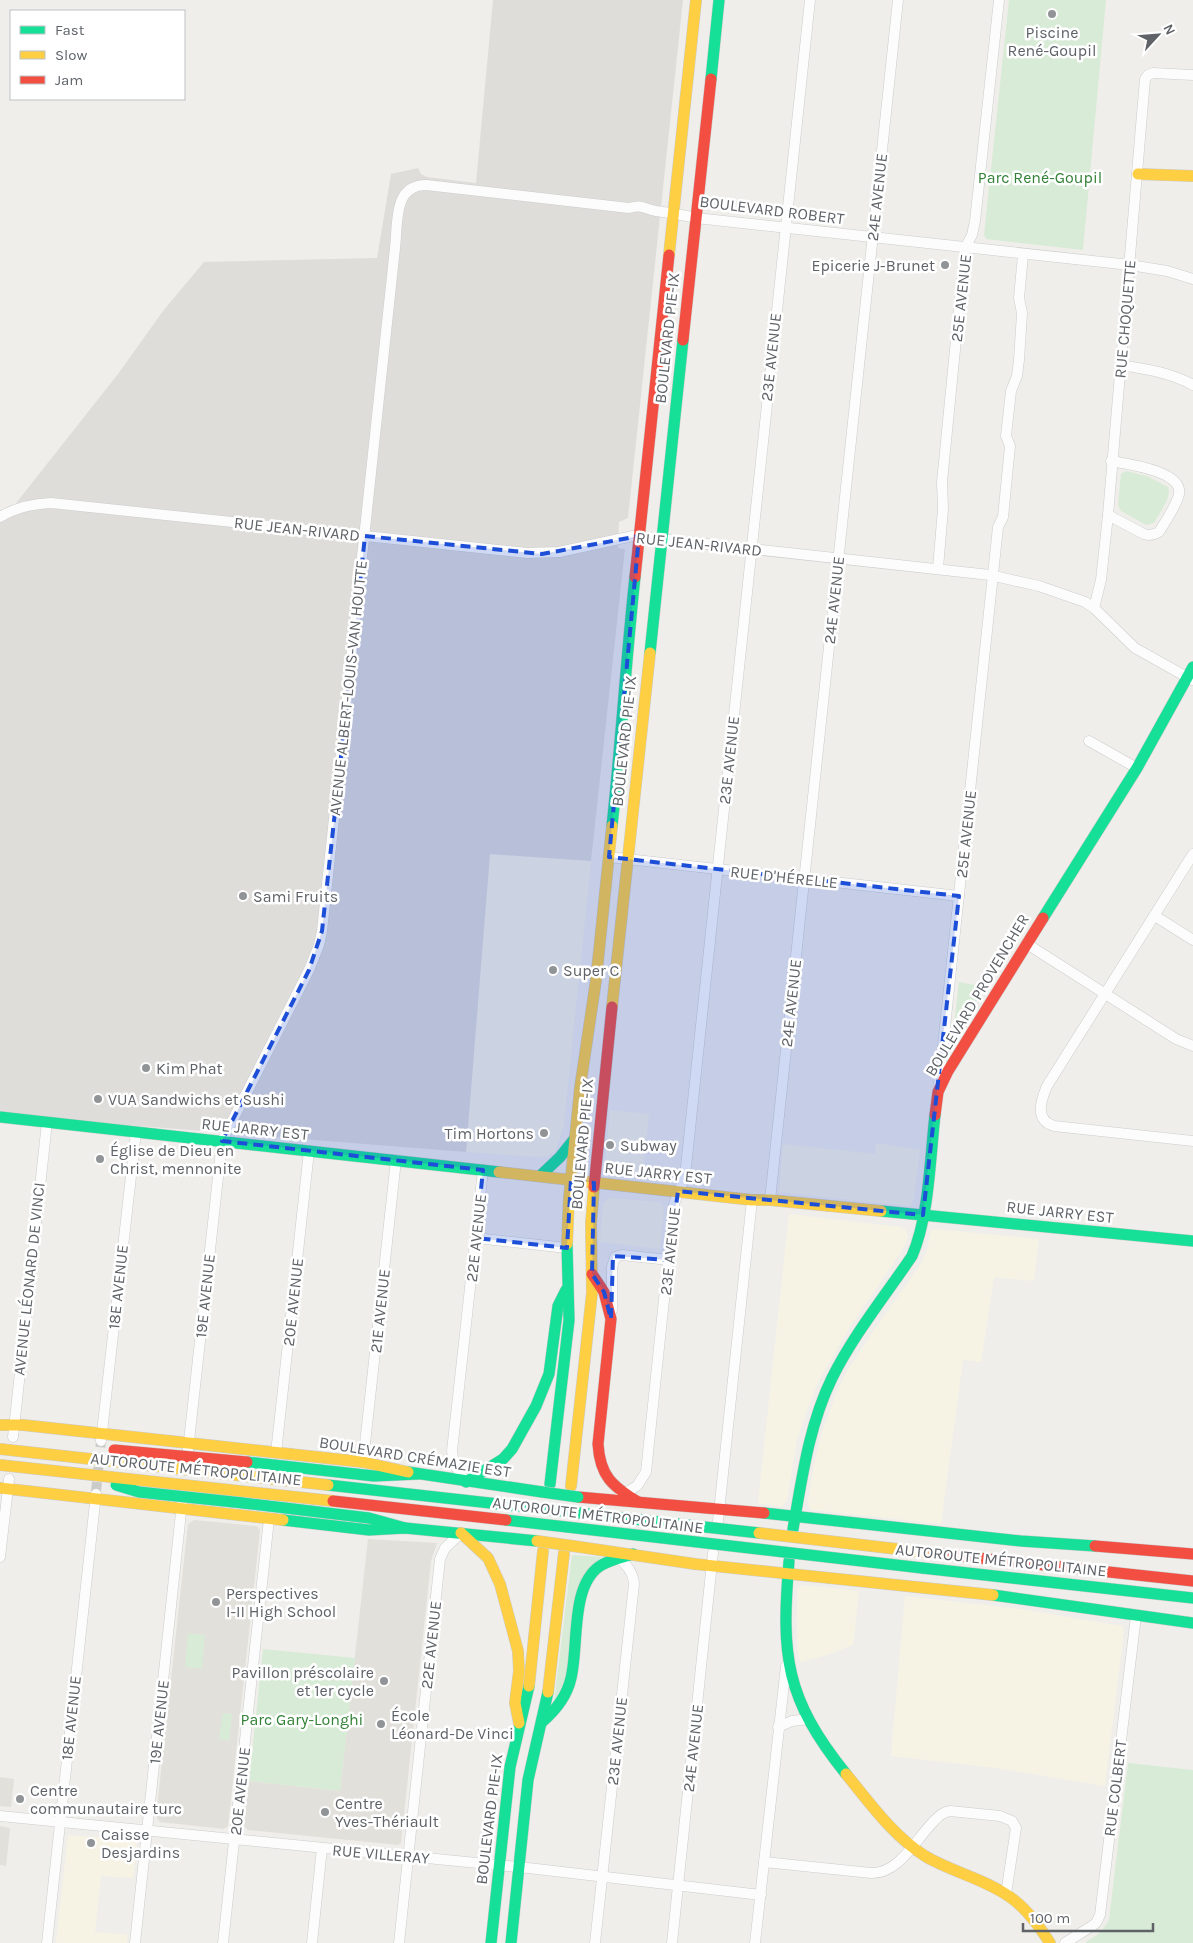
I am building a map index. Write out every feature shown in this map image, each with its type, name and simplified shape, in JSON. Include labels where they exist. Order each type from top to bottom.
[{"type":"main road","name":"BOULEVARD PIE-IX","points":[[546,1488],[569,1320],[568,1206],[609,857],[622,733],[628,638],[696,0]]},
{"type":"main road","name":"BOULEVARD PIE-IX","points":[[571,1486],[592,1274],[591,1223],[594,1183],[719,0]]},
{"type":"main road","points":[[1138,174],[1193,176]]},
{"type":"main road","name":"BOULEVARD PROVENCHER","points":[[793,1530],[805,1455],[832,1378],[860,1331],[912,1256],[918,1242],[938,1092],[960,1050],[1137,768],[1190,679],[1193,667]]},
{"type":"main road","name":"RUE JARRY EST","points":[[0,1117],[752,1200],[770,1200],[1193,1241]]},
{"type":"main road","points":[[540,1176],[560,1157],[576,1137]]},
{"type":"main road","points":[[592,1274],[604,1292],[611,1319],[598,1444],[599,1457],[607,1479],[638,1502]]},
{"type":"main road","points":[[466,1482],[503,1460],[512,1449],[536,1406],[549,1374],[558,1306],[568,1286]]},
{"type":"main road","name":"BOULEVARD CRÉMAZIE EST","points":[[0,1425],[14,1431],[363,1462],[466,1482],[546,1488],[578,1496],[611,1500],[796,1516],[1021,1541],[1193,1554]]},
{"type":"main road","name":"AUTOROUTE MÉTROPOLITAINE","points":[[0,1449],[1193,1581]]},
{"type":"main road","points":[[46,1453],[125,1450],[374,1476],[418,1474]]},
{"type":"main road","name":"AUTOROUTE MÉTROPOLITAINE","points":[[0,1465],[1193,1598]]},
{"type":"main road","points":[[72,1472],[139,1492],[370,1518],[405,1528]]},
{"type":"main road","points":[[5,1486],[369,1530],[405,1528],[461,1533],[540,1546],[573,1546],[609,1550],[712,1566],[1019,1598],[1193,1623]]},
{"type":"main road","points":[[461,1533],[488,1558],[500,1584],[518,1651],[519,1665],[515,1703],[520,1727]]},
{"type":"main road","name":"BOULEVARD PIE-IX","points":[[491,1943],[510,1767],[529,1686],[540,1546]]},
{"type":"main road","name":"BOULEVARD PIE-IX","points":[[510,1943],[530,1766],[542,1722],[550,1678],[564,1553]]},
{"type":"main road","points":[[542,1722],[558,1708],[571,1679],[580,1602],[586,1582],[594,1570],[619,1558],[633,1554]]},
{"type":"main road","points":[[789,1561],[787,1656],[794,1685],[809,1719],[834,1758],[884,1818],[912,1847],[937,1862],[1006,1894],[1037,1923],[1050,1943]]},
{"type":"street","name":"23E AVENUE","points":[[611,1500],[640,1483],[646,1472],[674,1204],[685,1176],[810,0]]},
{"type":"street","name":"24E AVENUE","points":[[770,1200],[898,0]]},
{"type":"street","name":"25E AVENUE","points":[[938,568],[943,509],[942,482],[966,248],[972,235],[975,221],[999,0]]},
{"type":"street","name":"RUE CHOQUETTE","points":[[1094,608],[1101,580],[1108,515],[1111,461],[1130,265],[1145,79],[1153,73],[1193,75]]},
{"type":"street","name":"BOULEVARD ROBERT","points":[[412,187],[426,185],[629,208],[639,205],[655,211],[673,212],[696,218],[1023,255],[1130,265],[1167,271],[1193,278]]},
{"type":"street","name":"AVENUE ALBERT-LOUIS-VAN HOUTTE","points":[[222,1141],[309,970],[319,945],[322,931],[400,202],[403,194],[412,187]]},
{"type":"street","name":"25E AVENUE","points":[[938,1092],[998,527],[1003,517],[1010,446],[1006,436],[1011,391],[1017,376],[1019,360],[1022,313],[1019,298],[1023,255]]},
{"type":"street","points":[[1120,365],[1157,370],[1174,375],[1193,385]]},
{"type":"street","points":[[1108,515],[1144,534],[1155,535],[1159,532],[1179,494],[1178,486],[1168,477],[1146,467],[1111,461]]},
{"type":"street","name":"RUE JEAN-RIVARD","points":[[0,517],[21,507],[50,503],[542,554],[626,536],[639,536],[662,540],[938,568],[994,576],[1072,597],[1094,608],[1135,648],[1190,679]]},
{"type":"street","points":[[1089,741],[1137,768]]},
{"type":"street","points":[[1193,854],[1053,1076],[1041,1103],[1040,1112],[1042,1119],[1048,1124],[1193,1141]]},
{"type":"street","name":"RUE D'HÉRELLE","points":[[609,857],[959,896]]},
{"type":"street","points":[[1155,916],[1193,940]]},
{"type":"street","points":[[1027,944],[1104,994],[1176,1038],[1193,1046]]},
{"type":"street","name":"AVENUE LÉONARD DE VINCI","points":[[14,1431],[47,1122]]},
{"type":"street","name":"18E AVENUE","points":[[102,1438],[136,1132]]},
{"type":"street","name":"19E AVENUE","points":[[188,1447],[222,1141]]},
{"type":"street","name":"20E AVENUE","points":[[276,1453],[309,1151]]},
{"type":"street","name":"21E AVENUE","points":[[363,1462],[396,1160]]},
{"type":"street","name":"22E AVENUE","points":[[466,1482],[454,1464],[452,1450],[482,1170]]},
{"type":"street","points":[[718,1521],[752,1200]]},
{"type":"street","points":[[476,1238],[567,1248]]},
{"type":"street","points":[[611,1319],[613,1296],[612,1267],[615,1257],[622,1255],[669,1260]]},
{"type":"street","points":[[0,1556],[5,1486]]},
{"type":"street","name":"18E AVENUE","points":[[47,1943],[96,1496]]},
{"type":"street","name":"19E AVENUE","points":[[135,1943],[182,1506]]},
{"type":"street","name":"20E AVENUE","points":[[223,1943],[269,1519]]},
{"type":"street","name":"22E AVENUE","points":[[399,1943],[440,1560],[446,1548],[461,1533]]},
{"type":"street","name":"23E AVENUE","points":[[595,1943],[634,1584],[632,1573],[609,1550]]},
{"type":"street","name":"24E AVENUE","points":[[672,1943],[713,1553]]},
{"type":"street","name":"RUE COLBERT","points":[[1065,1943],[1096,1923],[1100,1915],[1136,1616]]},
{"type":"street","points":[[756,1943],[787,1656]]},
{"type":"street","points":[[778,1727],[792,1721],[809,1719]]},
{"type":"street","points":[[764,1862],[876,1874],[882,1873],[892,1868],[932,1823],[946,1812],[992,1815],[1009,1819],[1014,1824],[1016,1832],[1006,1894]]},
{"type":"street","name":"RUE VILLERAY","points":[[0,1816],[519,1867],[761,1895]]},
{"type":"street","points":[[312,1943],[322,1848]]},
{"type":"highlighted area","points":[[365,536],[542,554],[639,536],[609,857],[959,896],[923,1215],[678,1191],[669,1260],[613,1256],[611,1319],[604,1292],[592,1274],[594,1183],[571,1180],[567,1248],[476,1238],[483,1170],[222,1141],[309,970],[322,931]]},
{"type":"shaded area","points":[[493,0],[683,0],[628,518],[619,522],[618,548],[625,549],[591,861],[490,854],[466,1152],[0,1115],[0,518],[9,512],[118,374],[163,311],[204,262],[377,258],[391,174],[418,168],[421,174],[427,177],[476,183]]},
{"type":"shaded area","points":[[490,854],[591,861],[564,1124],[556,1150],[548,1156],[466,1152]]},
{"type":"shaded area","points":[[610,1110],[649,1114],[642,1176],[607,1170],[605,1165]]},
{"type":"shaded area","points":[[876,1143],[920,1150],[914,1198],[911,1205],[779,1192],[783,1144],[875,1154]]},
{"type":"shaded area","points":[[610,1198],[660,1202],[664,1208],[660,1249],[600,1242],[603,1203]]},
{"type":"shaded area","points":[[789,1214],[900,1227],[906,1230],[908,1238],[901,1252],[852,1324],[819,1380],[797,1439],[787,1501],[781,1507],[758,1503]]},
{"type":"shaded area","points":[[935,1229],[1039,1239],[1034,1281],[994,1277],[981,1362],[963,1360],[941,1524],[812,1510],[809,1507],[808,1501],[815,1460],[822,1432],[836,1394],[846,1373],[870,1336],[918,1268],[926,1254],[931,1231]]},
{"type":"shaded area","points":[[194,1520],[257,1526],[260,1530],[228,1826],[224,1829],[160,1822],[156,1817],[188,1524]]},
{"type":"shaded area","name":"École Léonard-De Vinci","points":[[368,1539],[437,1543],[431,1561],[401,1843],[398,1845],[248,1830],[244,1826],[249,1781],[340,1791]]},
{"type":"shaded area","points":[[801,1585],[859,1591],[853,1645],[827,1655],[800,1662],[797,1647],[797,1591]]},
{"type":"shaded area","points":[[905,1596],[1021,1609],[1122,1626],[1124,1630],[1105,1786],[997,1768],[891,1756]]},
{"type":"shaded area","points":[[0,1777],[14,1779],[11,1807],[0,1806]]},
{"type":"shaded area","points":[[0,1826],[10,1828],[6,1866],[0,1865]]},
{"type":"shaded area","points":[[68,1835],[133,1840],[137,1843],[133,1878],[101,1876],[95,1932],[127,1935],[127,1943],[56,1943]]},
{"type":"green space","name":"Parc René-Goupil","points":[[1009,0],[1106,0],[1083,250],[986,239],[984,235]]},
{"type":"green space","points":[[1126,471],[1147,476],[1168,487],[1167,501],[1154,523],[1146,525],[1121,511],[1118,505],[1121,474]]},
{"type":"green space","points":[[959,982],[986,987],[954,1035],[953,1034]]},
{"type":"green space","points":[[572,1555],[602,1557],[596,1562],[567,1676],[554,1702]]},
{"type":"green space","points":[[188,1633],[205,1635],[202,1669],[185,1667]]},
{"type":"green space","name":"Parc Gary-Longhi","points":[[263,1649],[355,1658],[340,1791],[249,1781]]},
{"type":"green space","points":[[223,1713],[232,1714],[229,1741],[219,1739]]},
{"type":"green space","points":[[1128,1763],[1193,1770],[1193,1943],[1085,1943],[1101,1932],[1109,1920]]},
{"type":"tunnel","points":[[96,1492],[101,1441]]},
{"type":"traffic: fast","points":[[711,79],[719,0]]},
{"type":"traffic: fast","points":[[650,653],[683,340]]},
{"type":"traffic: fast","points":[[612,826],[635,577]]},
{"type":"traffic: fast","points":[[1043,918],[1137,768],[1193,667]]},
{"type":"traffic: fast","points":[[793,1529],[807,1452],[824,1396],[850,1346],[912,1256],[918,1241],[928,1187],[935,1115]]},
{"type":"traffic: fast","points":[[0,1117],[499,1172]]},
{"type":"traffic: fast","points":[[540,1176],[560,1157],[576,1137]]},
{"type":"traffic: fast","points":[[881,1211],[1193,1241]]},
{"type":"traffic: fast","points":[[550,1484],[569,1320],[567,1244]]},
{"type":"traffic: fast","points":[[466,1482],[503,1459],[512,1449],[536,1406],[549,1374],[558,1306],[566,1290]]},
{"type":"traffic: fast","points":[[247,1462],[374,1476],[418,1474]]},
{"type":"traffic: fast","points":[[408,1472],[542,1492]]},
{"type":"traffic: fast","points":[[116,1485],[139,1492],[243,1503]]},
{"type":"traffic: fast","points":[[328,1485],[759,1533]]},
{"type":"traffic: fast","points":[[542,1492],[578,1497]]},
{"type":"traffic: fast","points":[[243,1503],[369,1518],[405,1528]]},
{"type":"traffic: fast","points":[[764,1513],[1021,1541],[1095,1546]]},
{"type":"traffic: fast","points":[[283,1520],[369,1530],[405,1528],[537,1541]]},
{"type":"traffic: fast","points":[[506,1520],[922,1568]]},
{"type":"traffic: fast","points":[[542,1722],[552,1713],[569,1685],[573,1665],[577,1617],[584,1587],[590,1575],[604,1564],[633,1554]]},
{"type":"traffic: fast","points":[[789,1561],[786,1624],[787,1650],[792,1675],[799,1698],[810,1722],[846,1774]]},
{"type":"traffic: fast","points":[[922,1568],[1193,1598]]},
{"type":"traffic: fast","points":[[993,1595],[1193,1623]]},
{"type":"traffic: fast","points":[[491,1943],[510,1767],[529,1686]]},
{"type":"traffic: fast","points":[[511,1943],[528,1780],[548,1692]]},
{"type":"traffic: slow","points":[[669,255],[696,0]]},
{"type":"traffic: slow","points":[[1138,174],[1193,176]]},
{"type":"traffic: slow","points":[[612,1007],[650,653]]},
{"type":"traffic: slow","points":[[567,1244],[569,1198],[580,1088],[596,980],[612,826]]},
{"type":"traffic: slow","points":[[499,1172],[752,1200],[770,1200],[881,1211]]},
{"type":"traffic: slow","points":[[571,1486],[592,1293],[591,1223],[594,1187]]},
{"type":"traffic: slow","points":[[0,1425],[23,1425],[363,1462],[408,1472]]},
{"type":"traffic: slow","points":[[0,1449],[328,1485]]},
{"type":"traffic: slow","points":[[0,1465],[333,1501]]},
{"type":"traffic: slow","points":[[0,1488],[283,1520]]},
{"type":"traffic: slow","points":[[461,1533],[488,1558],[500,1584],[518,1651],[519,1671],[515,1703],[519,1723]]},
{"type":"traffic: slow","points":[[759,1533],[923,1552]]},
{"type":"traffic: slow","points":[[537,1541],[573,1546]]},
{"type":"traffic: slow","points":[[573,1546],[695,1564],[993,1595]]},
{"type":"traffic: slow","points":[[529,1686],[543,1551]]},
{"type":"traffic: slow","points":[[548,1692],[564,1553]]},
{"type":"traffic: slow","points":[[846,1774],[902,1839],[935,1862],[990,1885],[1010,1897],[1027,1912],[1050,1943]]},
{"type":"traffic: jam","points":[[683,340],[711,79]]},
{"type":"traffic: jam","points":[[635,577],[669,255]]},
{"type":"traffic: jam","points":[[935,1115],[938,1092],[948,1071],[1043,918]]},
{"type":"traffic: jam","points":[[594,1187],[612,1007]]},
{"type":"traffic: jam","points":[[592,1274],[604,1292],[611,1319],[598,1444],[599,1455],[601,1464],[609,1479],[621,1491],[638,1502]]},
{"type":"traffic: jam","points":[[114,1450],[247,1462]]},
{"type":"traffic: jam","points":[[578,1497],[764,1513]]},
{"type":"traffic: jam","points":[[333,1501],[506,1520]]},
{"type":"traffic: jam","points":[[1095,1546],[1193,1554]]},
{"type":"traffic: jam","points":[[923,1552],[1193,1581]]},
{"type":"place","name":"Piscine René-Goupil","points":[[1052,14]]},
{"type":"place","name":"Epicerie J-Brunet","points":[[945,265]]},
{"type":"place","name":"Sami Fruits","points":[[243,896]]},
{"type":"place","name":"Super C","points":[[553,970]]},
{"type":"place","name":"Kim Phat","points":[[146,1068]]},
{"type":"place","name":"VUA Sandwichs et Sushi","points":[[98,1099]]},
{"type":"place","name":"Tim Hortons","points":[[544,1133]]},
{"type":"place","name":"Subway","points":[[610,1145]]},
{"type":"place","name":"Église de Dieu en Christ, mennonite","points":[[100,1159]]},
{"type":"place","name":"Perspectives I-II High School","points":[[216,1602]]},
{"type":"place","name":"Pavillon préscolaire et 1er cycle","points":[[384,1681]]},
{"type":"place","name":"École Léonard-De Vinci","points":[[381,1724]]},
{"type":"place","name":"Centre communautaire turc","points":[[20,1799]]},
{"type":"place","name":"Centre Yves-Thériault","points":[[325,1812]]},
{"type":"place","name":"Caisse Desjardins","points":[[91,1843]]}]
